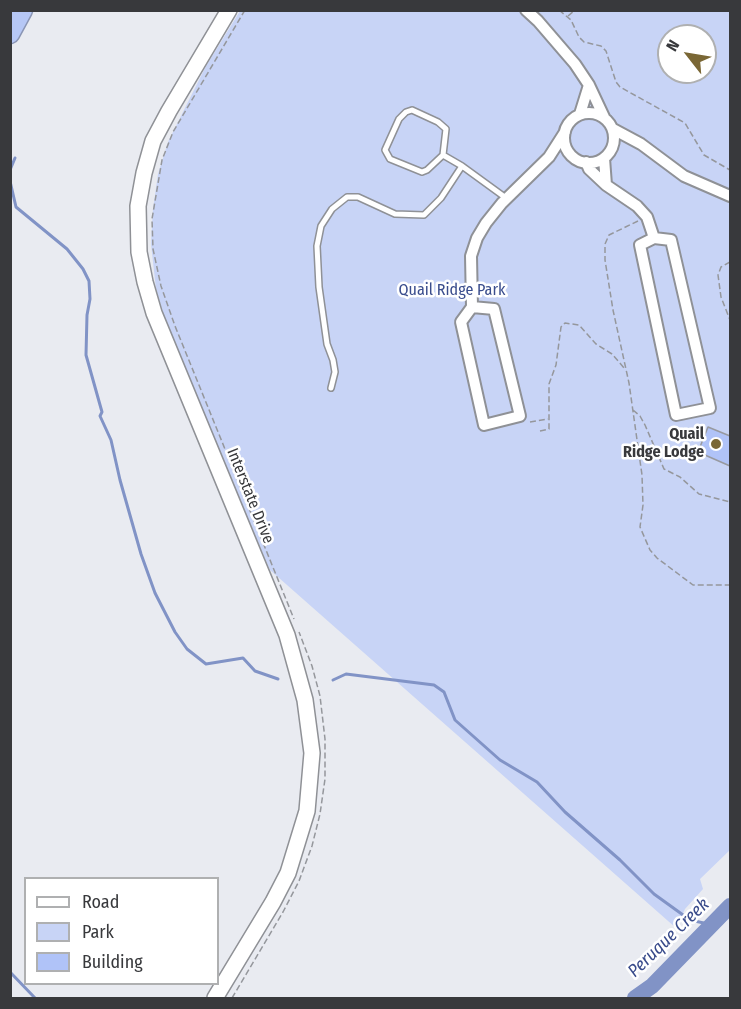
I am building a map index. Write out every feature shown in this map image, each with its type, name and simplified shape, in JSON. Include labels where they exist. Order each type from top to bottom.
[{"type":"highway","points":[[10,34],[23,10]]},
{"type":"main road","name":"Interstate Drive","points":[[215,999],[288,873],[307,811],[312,753],[305,700],[287,635],[154,313],[139,252],[139,198],[153,141],[229,10]]},
{"type":"street","points":[[526,10],[575,64],[613,129],[653,152],[684,176],[730,196]]},
{"type":"street","points":[[472,307],[494,309],[520,416],[484,425],[461,322],[472,307],[471,256],[477,238],[486,223],[506,198],[549,157],[568,124],[580,114],[589,86]]},
{"type":"street","points":[[580,114],[596,113],[604,117]]},
{"type":"street","points":[[613,129],[613,146]]},
{"type":"street","points":[[565,132],[567,148],[572,155],[586,162],[604,158],[613,146],[632,140]]},
{"type":"street","points":[[549,157],[572,155]]},
{"type":"street","points":[[604,158],[606,185]]},
{"type":"street","points":[[586,162],[589,169],[606,185],[647,217],[654,238]]},
{"type":"street","points":[[654,238],[671,240],[710,408],[676,415],[640,245],[654,238]]},
{"type":"lane","points":[[412,110],[438,122],[446,129],[443,155],[422,172],[390,159],[385,150],[399,119],[412,110]]},
{"type":"lane","points":[[443,155],[506,198]]},
{"type":"lane","points":[[331,388],[335,372],[327,344],[317,246],[321,226],[332,209],[347,197],[358,197],[395,214],[424,215],[441,198],[462,166]]},
{"type":"path","points":[[559,10],[567,17],[584,42],[601,46],[606,51],[616,82],[620,87],[685,123],[704,155],[730,170]]},
{"type":"path","points":[[567,17],[575,10]]},
{"type":"path","points":[[647,217],[615,231],[609,235],[605,243],[605,260],[633,410],[642,475],[643,505],[640,527],[650,550],[657,558],[693,585],[730,585]]},
{"type":"path","points":[[730,262],[721,267],[718,275],[721,297],[730,320]]},
{"type":"path","points":[[540,431],[549,429],[549,384],[556,365],[561,327],[566,323],[579,325],[596,344],[612,354],[626,370]]},
{"type":"path","points":[[633,410],[645,425],[664,469],[680,477],[699,494],[730,502]]},
{"type":"path","points":[[520,416],[530,422],[549,418]]},
{"type":"green space","name":"Quail Ridge Park","points":[[240,11],[730,11],[730,850],[700,879],[703,889],[685,909],[676,928],[270,570],[172,344],[156,289],[151,244],[153,209],[158,174],[168,142],[206,66]]},
{"type":"building","name":"Quail Ridge Lodge","points":[[708,427],[730,436],[730,466],[698,452]]},
{"type":"waterway","points":[[10,170],[15,158]]},
{"type":"waterway","points":[[10,181],[16,207],[67,249],[83,269],[89,281],[86,355],[102,412],[100,416],[111,440],[141,554],[155,593],[175,632],[187,649],[206,664],[243,658],[255,671],[278,679]]},
{"type":"waterway","points":[[333,680],[346,674],[434,685],[444,692],[455,720],[500,760],[537,782],[565,812],[620,860],[654,894],[690,920],[713,925]]},
{"type":"waterway","name":"Peruque Creek","points":[[635,998],[652,986],[730,906]]},
{"type":"waterway","points":[[10,972],[35,998]]},
{"type":"place","name":"Quail Ridge Lodge","points":[[716,444]]}]
